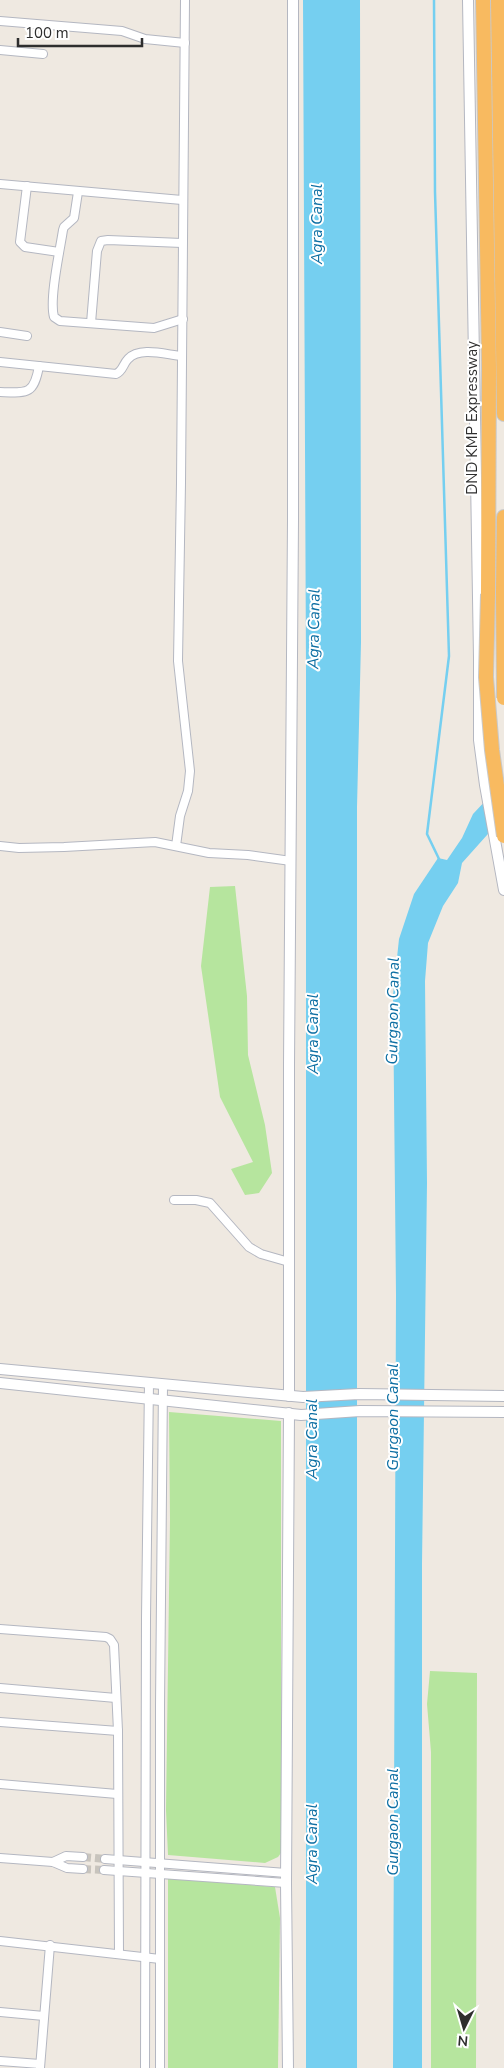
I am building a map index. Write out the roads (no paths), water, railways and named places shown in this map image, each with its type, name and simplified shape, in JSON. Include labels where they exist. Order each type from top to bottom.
[{"type":"highway","name":"DND KMP Expressway","points":[[483,0],[489,368],[486,676],[499,834]]},
{"type":"highway","name":"DND KMP Expressway","points":[[498,0],[504,414]]},
{"type":"highway","points":[[504,517],[504,698]]},
{"type":"street","points":[[176,846],[180,816],[188,791],[190,771],[189,746],[178,661],[185,0]]},
{"type":"street","points":[[289,1396],[293,0]]},
{"type":"street","points":[[468,0],[479,740],[486,791],[499,834],[504,890]]},
{"type":"street","points":[[0,21],[122,32],[141,38],[185,43]]},
{"type":"street","points":[[0,50],[43,54]]},
{"type":"street","points":[[0,184],[182,200]]},
{"type":"street","points":[[27,186],[20,242],[25,247],[59,252]]},
{"type":"street","points":[[78,192],[74,218],[64,227],[59,252],[55,282],[54,317],[60,321],[154,328],[183,319]]},
{"type":"street","points":[[91,323],[97,251],[101,241],[182,243]]},
{"type":"street","points":[[0,332],[27,336]]},
{"type":"street","points":[[0,362],[116,374],[120,372],[129,358],[138,353],[182,356]]},
{"type":"street","points":[[0,392],[31,390],[35,384],[38,366]]},
{"type":"street","points":[[479,657],[504,657]]},
{"type":"street","points":[[0,846],[19,848],[64,847],[155,842],[210,853],[248,855],[290,861]]},
{"type":"street","points":[[174,1200],[196,1200],[210,1203],[249,1247],[262,1254],[289,1262]]},
{"type":"street","points":[[0,1369],[302,1397],[359,1394],[504,1396]]},
{"type":"street","points":[[144,2068],[149,1383]]},
{"type":"street","points":[[0,1384],[302,1415],[360,1411],[504,1412]]},
{"type":"street","points":[[160,2068],[162,1400],[164,1384]]},
{"type":"street","points":[[288,2068],[286,1878],[289,1413]]},
{"type":"street","points":[[0,1629],[110,1639],[114,1645],[118,1731],[119,1954]]},
{"type":"street","points":[[0,1688],[116,1698]]},
{"type":"street","points":[[0,1722],[118,1731]]},
{"type":"street","points":[[0,1784],[117,1794]]},
{"type":"street","points":[[53,1862],[66,1856],[83,1857]]},
{"type":"street","points":[[0,1858],[53,1862],[67,1868],[83,1869]]},
{"type":"street","points":[[105,1859],[286,1878]]},
{"type":"street","points":[[104,1870],[286,1878]]},
{"type":"street","points":[[0,1941],[50,1945],[160,1959]]},
{"type":"street","points":[[0,2061],[40,2066],[50,1945]]},
{"type":"street","points":[[0,2012],[44,2016]]},
{"type":"water","name":"Agra Canal","points":[[303,0],[360,0],[361,642],[357,807],[357,2068],[306,2068],[306,670]]},
{"type":"water","points":[[504,781],[504,816],[462,863],[458,883],[443,906],[428,943],[425,981],[427,1183],[422,1564],[422,2068],[393,2068],[396,1295],[393,995],[399,939],[414,894],[438,858],[447,860],[462,838],[473,814]]},
{"type":"waterway","points":[[434,0],[435,192],[449,656],[427,834],[440,861]]},
{"type":"tunnel","points":[[83,1857],[105,1859]]},
{"type":"tunnel","points":[[83,1869],[104,1870]]},
{"type":"water label","name":"Gurgaon Canal","points":[[392,1011]]},
{"type":"water label","name":"Gurgaon Canal","points":[[392,1417]]},
{"type":"water label","name":"Gurgaon Canal","points":[[392,1822]]}]
